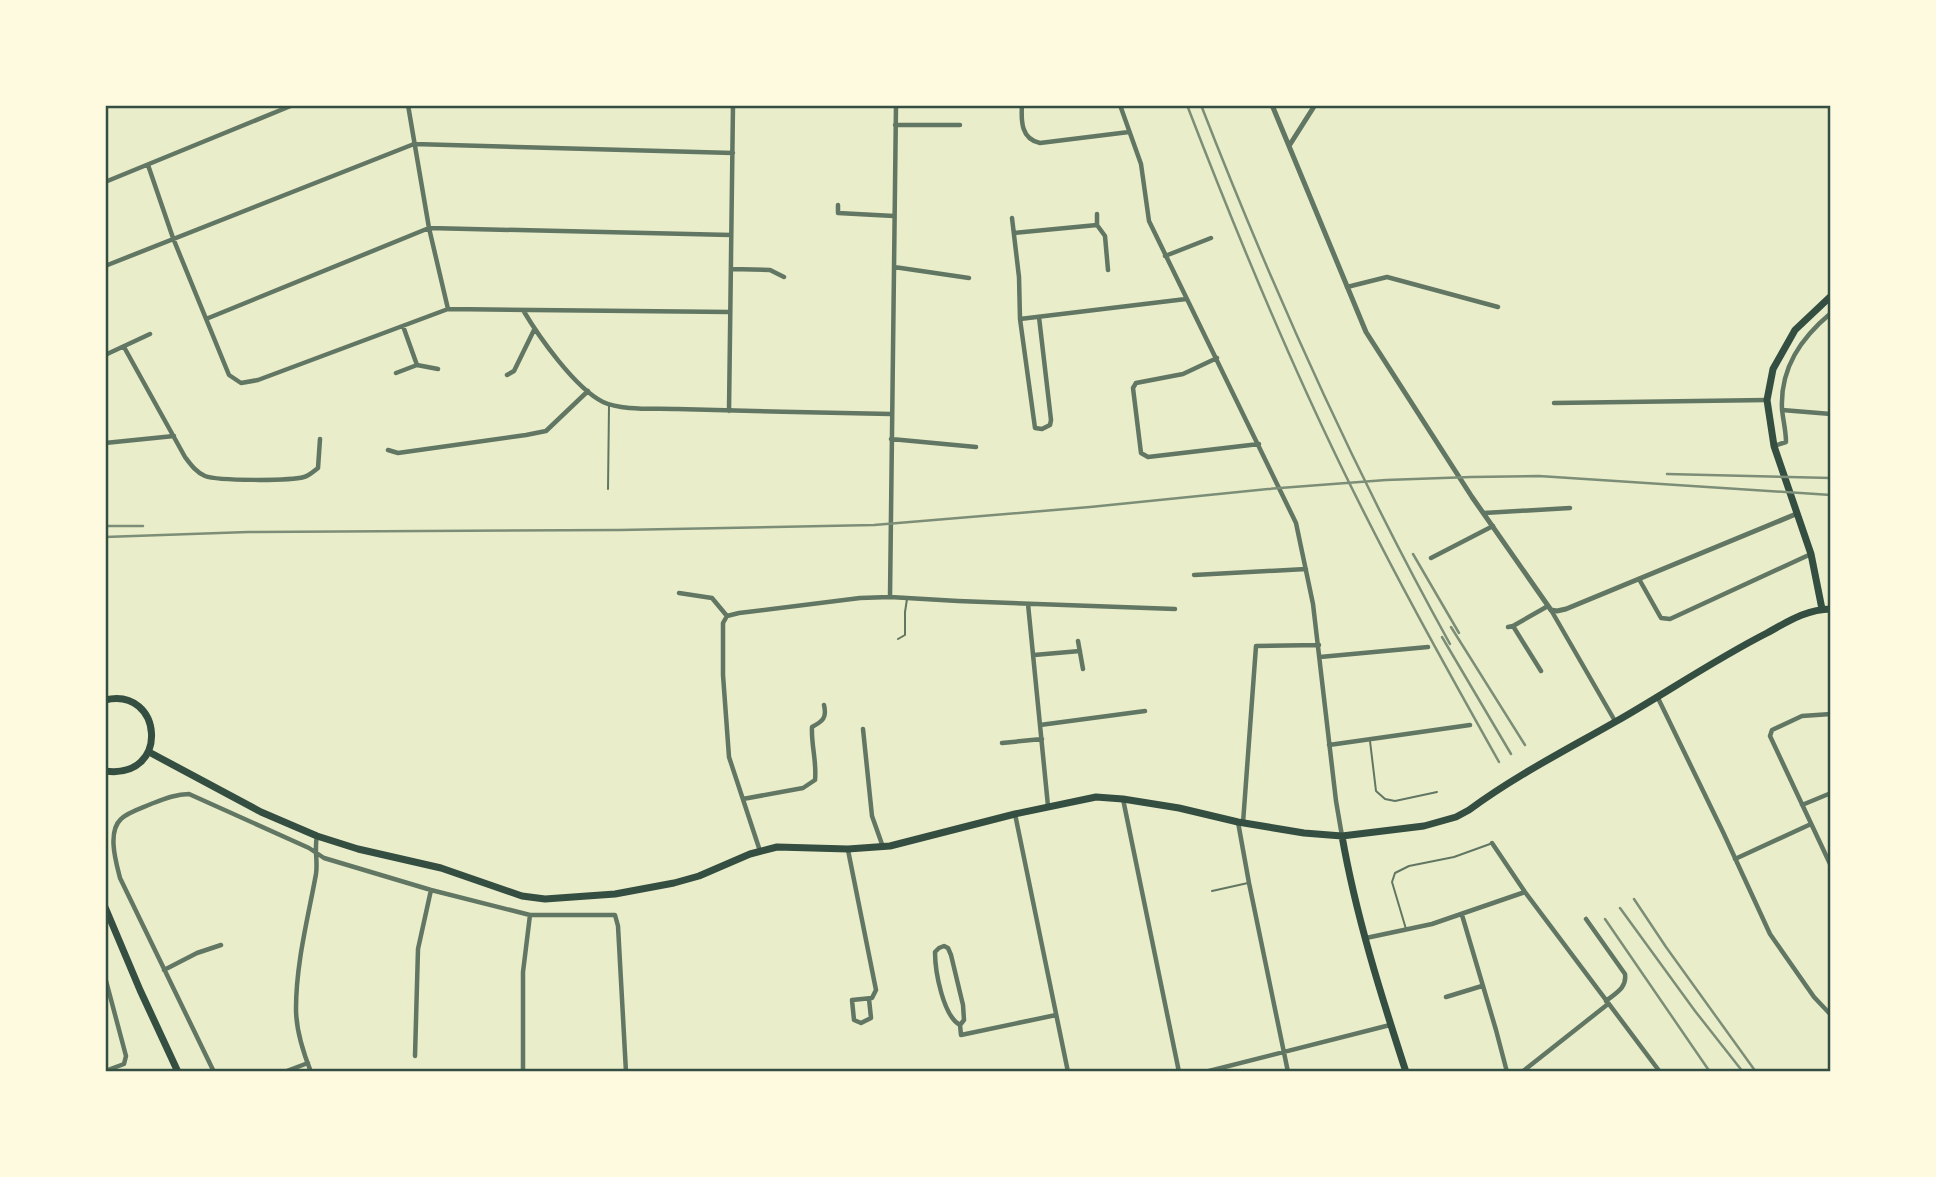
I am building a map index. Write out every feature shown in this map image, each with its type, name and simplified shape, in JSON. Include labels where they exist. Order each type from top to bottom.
[{"type":"main road","points":[[149,752],[261,811],[317,836],[358,849],[441,868],[522,896],[545,899],[615,894],[674,883],[776,847],[883,847],[1048,806],[1096,797],[1179,808],[1311,834],[1342,836],[1424,826],[1457,817],[1544,761],[1615,722],[1740,646],[1798,616],[1827,609],[1774,446],[1767,400],[1773,369],[1794,330],[1831,296]]},
{"type":"main road","points":[[105,772],[127,771],[136,766],[149,752],[153,732],[142,709],[129,701],[107,697]]},
{"type":"main road","points":[[1342,836],[1366,938],[1406,1072]]},
{"type":"main road","points":[[105,907],[178,1072]]},
{"type":"street","points":[[105,182],[293,105]]},
{"type":"street","points":[[408,105],[429,228],[448,309]]},
{"type":"street","points":[[729,411],[733,105]]},
{"type":"street","points":[[890,597],[896,105]]},
{"type":"street","points":[[1021,105],[1021,124],[1031,141],[1040,143],[1129,132]]},
{"type":"street","points":[[1120,105],[1141,164],[1149,221],[1296,523],[1319,645],[1329,746],[1342,836]]},
{"type":"street","points":[[1272,105],[1366,332],[1549,608],[1615,722]]},
{"type":"street","points":[[1289,146],[1315,105]]},
{"type":"street","points":[[895,125],[960,125]]},
{"type":"street","points":[[105,266],[414,144],[733,153]]},
{"type":"street","points":[[148,165],[173,238],[229,375],[241,383],[258,380],[448,309],[730,312]]},
{"type":"street","points":[[838,205],[838,216],[894,216]]},
{"type":"street","points":[[1097,214],[1097,225],[1105,236],[1108,270]]},
{"type":"street","points":[[1012,218],[1019,277],[1020,319],[1035,428],[1042,429],[1050,425],[1051,420],[1038,317]]},
{"type":"street","points":[[1014,233],[1097,225]]},
{"type":"street","points":[[206,319],[429,228],[731,235]]},
{"type":"street","points":[[1165,256],[1211,238]]},
{"type":"street","points":[[894,267],[970,278]]},
{"type":"street","points":[[731,269],[770,270],[784,277]]},
{"type":"street","points":[[1347,287],[1387,278],[1498,307]]},
{"type":"street","points":[[1020,319],[1186,299]]},
{"type":"street","points":[[523,309],[534,330],[573,378],[587,391],[610,404],[729,411],[891,414]]},
{"type":"street","points":[[1774,446],[1786,442],[1782,410],[1783,391],[1794,353],[1816,325],[1831,313]]},
{"type":"street","points":[[402,326],[417,365]]},
{"type":"street","points":[[507,375],[514,370],[534,330]]},
{"type":"street","points":[[105,355],[150,334]]},
{"type":"street","points":[[124,347],[193,468],[202,475],[214,479],[264,480],[306,477],[318,468],[320,439]]},
{"type":"street","points":[[1217,358],[1183,374],[1136,383],[1133,388],[1141,453],[1148,457],[1259,444]]},
{"type":"street","points":[[396,373],[417,365],[438,369]]},
{"type":"street","points":[[388,450],[398,453],[526,436],[546,430],[587,391]]},
{"type":"street","points":[[1554,403],[1767,400]]},
{"type":"street","points":[[1782,410],[1831,414]]},
{"type":"street","points":[[105,443],[174,436]]},
{"type":"street","points":[[891,439],[976,447]]},
{"type":"street","points":[[1485,513],[1570,508]]},
{"type":"street","points":[[1541,671],[1511,626],[1549,608],[1557,611],[1566,609],[1796,514]]},
{"type":"street","points":[[1431,558],[1493,526]]},
{"type":"street","points":[[1639,579],[1661,618],[1670,619],[1811,554]]},
{"type":"street","points":[[1194,575],[1306,569]]},
{"type":"street","points":[[679,593],[712,598],[727,616]]},
{"type":"street","points":[[760,851],[729,757],[723,675],[723,623],[727,616],[890,597],[1175,609]]},
{"type":"street","points":[[1028,604],[1048,806]]},
{"type":"street","points":[[1078,641],[1083,669]]},
{"type":"street","points":[[1288,1072],[1249,883],[1240,822],[1256,646],[1319,645]]},
{"type":"street","points":[[1320,657],[1428,647]]},
{"type":"street","points":[[1034,655],[1080,652]]},
{"type":"street","points":[[1657,696],[1770,934],[1814,997],[1831,1015]]},
{"type":"street","points":[[743,799],[803,788],[815,780],[812,727],[823,721],[826,714],[824,705]]},
{"type":"street","points":[[1040,725],[1144,711]]},
{"type":"street","points":[[1831,714],[1802,716],[1772,730],[1770,736],[1831,866]]},
{"type":"street","points":[[1329,746],[1471,724]]},
{"type":"street","points":[[863,729],[872,816],[883,847]]},
{"type":"street","points":[[1002,743],[1042,739]]},
{"type":"street","points":[[1802,805],[1831,793]]},
{"type":"street","points":[[214,1072],[120,878],[114,853],[114,830],[118,821],[178,794],[189,794],[309,848],[324,858],[431,890],[530,915],[615,915],[618,926],[626,1072]]},
{"type":"street","points":[[1123,799],[1179,1072]]},
{"type":"street","points":[[1015,814],[1068,1072]]},
{"type":"street","points":[[1735,859],[1811,824]]},
{"type":"street","points":[[311,1072],[300,1040],[296,1011],[304,937],[317,870],[317,836]]},
{"type":"street","points":[[1492,843],[1525,892],[1660,1072]]},
{"type":"street","points":[[848,849],[876,990],[872,998],[852,1000],[854,1020],[862,1023],[871,1018],[869,999]]},
{"type":"street","points":[[415,1056],[418,949],[431,890]]},
{"type":"street","points":[[1366,938],[1462,915],[1525,892]]},
{"type":"street","points":[[523,1072],[523,972],[530,915]]},
{"type":"street","points":[[1462,915],[1507,1072]]},
{"type":"street","points":[[1522,1072],[1607,1003],[1626,982],[1625,974],[1586,919]]},
{"type":"street","points":[[164,970],[197,953],[221,945]]},
{"type":"street","points":[[960,1025],[953,1021],[946,1007],[938,978],[935,952],[944,946],[951,955],[963,1004],[961,1035],[1056,1015]]},
{"type":"street","points":[[105,977],[126,1056],[124,1065],[105,1071]]},
{"type":"street","points":[[1446,997],[1482,986]]},
{"type":"street","points":[[1205,1072],[1391,1025]]},
{"type":"street","points":[[284,1072],[308,1063]]},
{"type":"lane","points":[[608,489],[610,404]]},
{"type":"lane","points":[[898,639],[905,635],[907,598]]},
{"type":"lane","points":[[1370,740],[1376,791],[1385,799],[1395,801],[1437,792]]},
{"type":"lane","points":[[1406,930],[1392,882],[1395,873],[1409,866],[1454,857],[1492,843]]},
{"type":"lane","points":[[1212,891],[1249,883]]},
{"type":"railway","points":[[1187,105],[1260,287],[1320,422],[1398,578],[1499,762]]},
{"type":"railway","points":[[1201,105],[1316,379],[1381,513],[1450,644]]},
{"type":"railway","points":[[1667,474],[1831,478]]},
{"type":"railway","points":[[105,537],[248,532],[620,530],[874,525],[1268,489],[1471,477],[1539,476],[1831,495]]},
{"type":"railway","points":[[105,526],[143,526]]},
{"type":"railway","points":[[1413,554],[1459,633]]},
{"type":"railway","points":[[1451,627],[1525,745]]},
{"type":"railway","points":[[1442,637],[1511,754]]},
{"type":"railway","points":[[1634,899],[1756,1072]]},
{"type":"railway","points":[[1620,908],[1743,1072]]},
{"type":"railway","points":[[1605,919],[1710,1072]]}]
